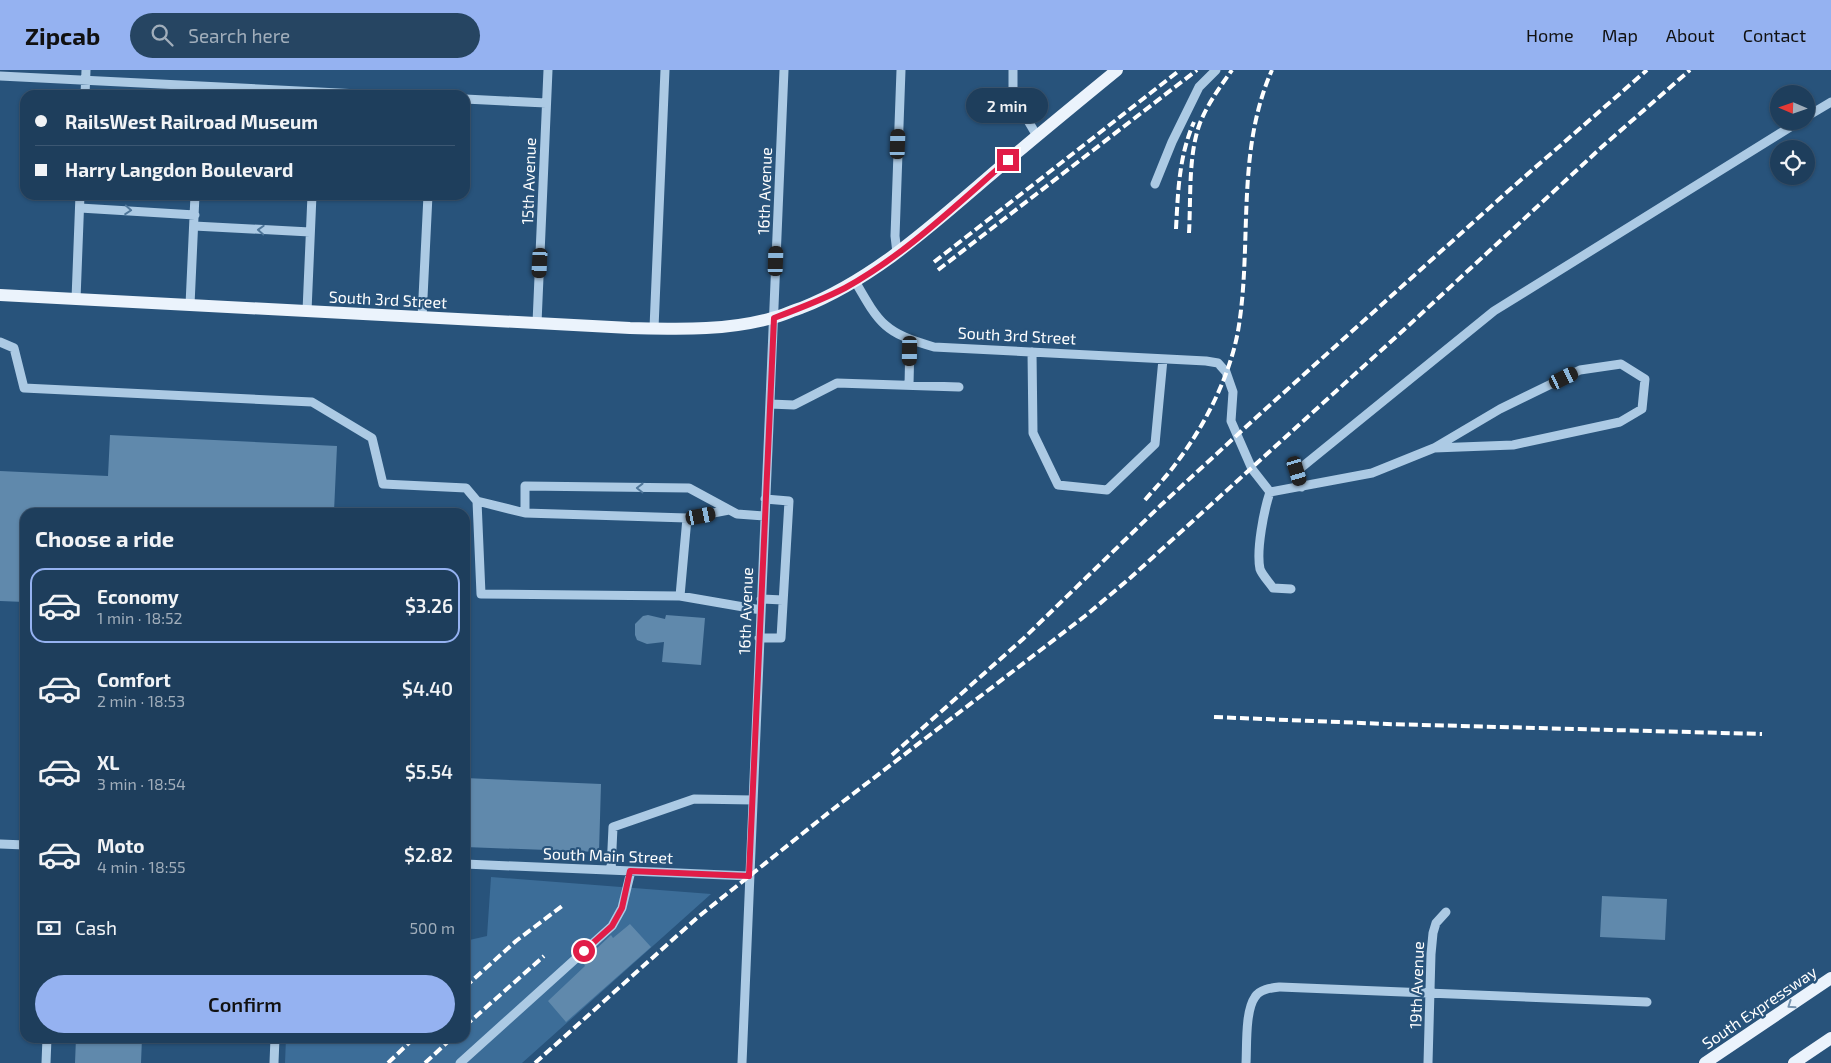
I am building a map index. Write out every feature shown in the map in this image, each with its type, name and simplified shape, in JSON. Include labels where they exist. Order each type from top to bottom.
[{"type":"main road","name":"South 3rd Street","points":[[0,295],[422,318],[654,328],[736,326],[774,318],[812,303],[855,282],[924,232],[1117,70]]},
{"type":"main road","name":"South Expressway","points":[[1705,1063],[1831,978]]},
{"type":"main road","points":[[1794,1063],[1831,1038]]},
{"type":"street","points":[[85,90],[86,70]]},
{"type":"street","name":"15th Avenue","points":[[537,323],[548,70]]},
{"type":"street","points":[[654,328],[665,70]]},
{"type":"street","name":"16th Avenue","points":[[742,1063],[784,70]]},
{"type":"street","points":[[897,253],[895,236],[900,70]]},
{"type":"street","points":[[1014,70],[1013,95],[1037,136]]},
{"type":"street","points":[[1155,184],[1172,142],[1199,87],[1216,70]]},
{"type":"street","points":[[0,76],[85,80],[190,90]]},
{"type":"street","points":[[470,99],[546,103]]},
{"type":"street","points":[[1815,112],[1831,102]]},
{"type":"street","points":[[1302,487],[1297,471],[1494,312],[1786,130]]},
{"type":"street","points":[[76,299],[80,200]]},
{"type":"street","points":[[190,305],[196,200]]},
{"type":"street","points":[[307,311],[312,200]]},
{"type":"street","points":[[422,318],[428,200]]},
{"type":"street","points":[[80,208],[194,215]]},
{"type":"street","points":[[194,226],[310,232]]},
{"type":"street","name":"South 3rd Street","points":[[855,282],[871,309],[890,330],[910,340],[934,347],[1218,363],[1226,372],[1232,392],[1231,422],[1252,469],[1270,492]]},
{"type":"street","points":[[909,385],[910,340]]},
{"type":"street","points":[[0,342],[14,348],[24,388],[312,402],[372,438],[383,484],[466,488],[477,501],[525,514],[687,518],[729,510]]},
{"type":"street","points":[[1032,352],[1033,433],[1058,485],[1106,490],[1155,444],[1163,359]]},
{"type":"street","points":[[1291,589],[1273,588],[1260,570],[1260,544],[1264,512],[1270,492],[1372,473],[1434,448],[1500,409],[1580,370],[1621,364],[1645,380],[1642,409],[1620,422],[1512,444],[1434,448]]},
{"type":"street","points":[[770,404],[794,405],[837,383],[960,386]]},
{"type":"street","points":[[525,514],[525,486],[688,488],[736,514],[765,516]]},
{"type":"street","points":[[759,638],[781,638],[789,501],[765,499]]},
{"type":"street","points":[[477,501],[481,594],[680,596],[761,610]]},
{"type":"street","points":[[680,596],[687,518]]},
{"type":"street","points":[[761,599],[783,600]]},
{"type":"street","points":[[610,870],[614,826],[694,799],[753,800]]},
{"type":"street","points":[[0,844],[20,845]]},
{"type":"street","name":"South Main Street","points":[[470,864],[749,876]]},
{"type":"street","points":[[460,1063],[612,926],[622,908],[630,871]]},
{"type":"street","name":"19th Avenue","points":[[1428,1063],[1433,933],[1436,923],[1446,912]]},
{"type":"street","points":[[1246,1063],[1249,1010],[1255,996],[1265,989],[1280,987],[1647,1002]]},
{"type":"street","points":[[46,1063],[47,1043]]},
{"type":"street","points":[[274,1063],[275,1043]]},
{"type":"shaded area","points":[[491,877],[711,894],[522,1063],[285,1063],[286,1043],[470,1043],[470,940],[487,936]]},
{"type":"building","points":[[110,435],[337,446],[334,508],[20,508],[20,602],[0,601],[0,471],[108,476]]},
{"type":"building","points":[[648,615],[665,619],[666,615],[705,618],[701,665],[662,662],[664,642],[647,644],[637,640],[635,624],[643,616]]},
{"type":"building","points":[[470,778],[601,784],[599,852],[470,847]]},
{"type":"building","points":[[1602,896],[1667,899],[1665,940],[1600,937]]},
{"type":"building","points":[[630,924],[651,947],[566,1022],[548,1001],[585,966],[584,964],[595,953],[594,951],[611,935],[613,938]]},
{"type":"building","points":[[76,1043],[142,1043],[141,1063],[75,1063]]},
{"type":"railway","points":[[934,262],[1180,70]]},
{"type":"railway","points":[[938,270],[1197,70]]},
{"type":"railway","points":[[1189,233],[1191,177],[1196,135],[1214,95],[1232,70]]},
{"type":"railway","points":[[1145,500],[1188,447],[1208,414],[1224,379],[1236,343],[1243,293],[1247,196],[1253,132],[1272,70]]},
{"type":"railway","points":[[892,755],[1023,639],[1161,505],[1260,414],[1507,192],[1647,70]]},
{"type":"railway","points":[[535,1063],[698,917],[832,810],[1085,616],[1129,579],[1604,145],[1690,70]]},
{"type":"railway","points":[[1176,229],[1182,161],[1194,122]]},
{"type":"railway","points":[[1214,717],[1387,724],[1762,734]]},
{"type":"railway","points":[[470,982],[516,941],[562,906]]},
{"type":"railway","points":[[470,1022],[544,956]]},
{"type":"railway","points":[[388,1063],[409,1043]]},
{"type":"railway","points":[[425,1063],[447,1043]]},
{"type":"route","points":[[584,951],[612,926],[622,908],[630,871],[749,876],[774,318],[844,288],[880,266],[924,232],[1008,160]]}]
